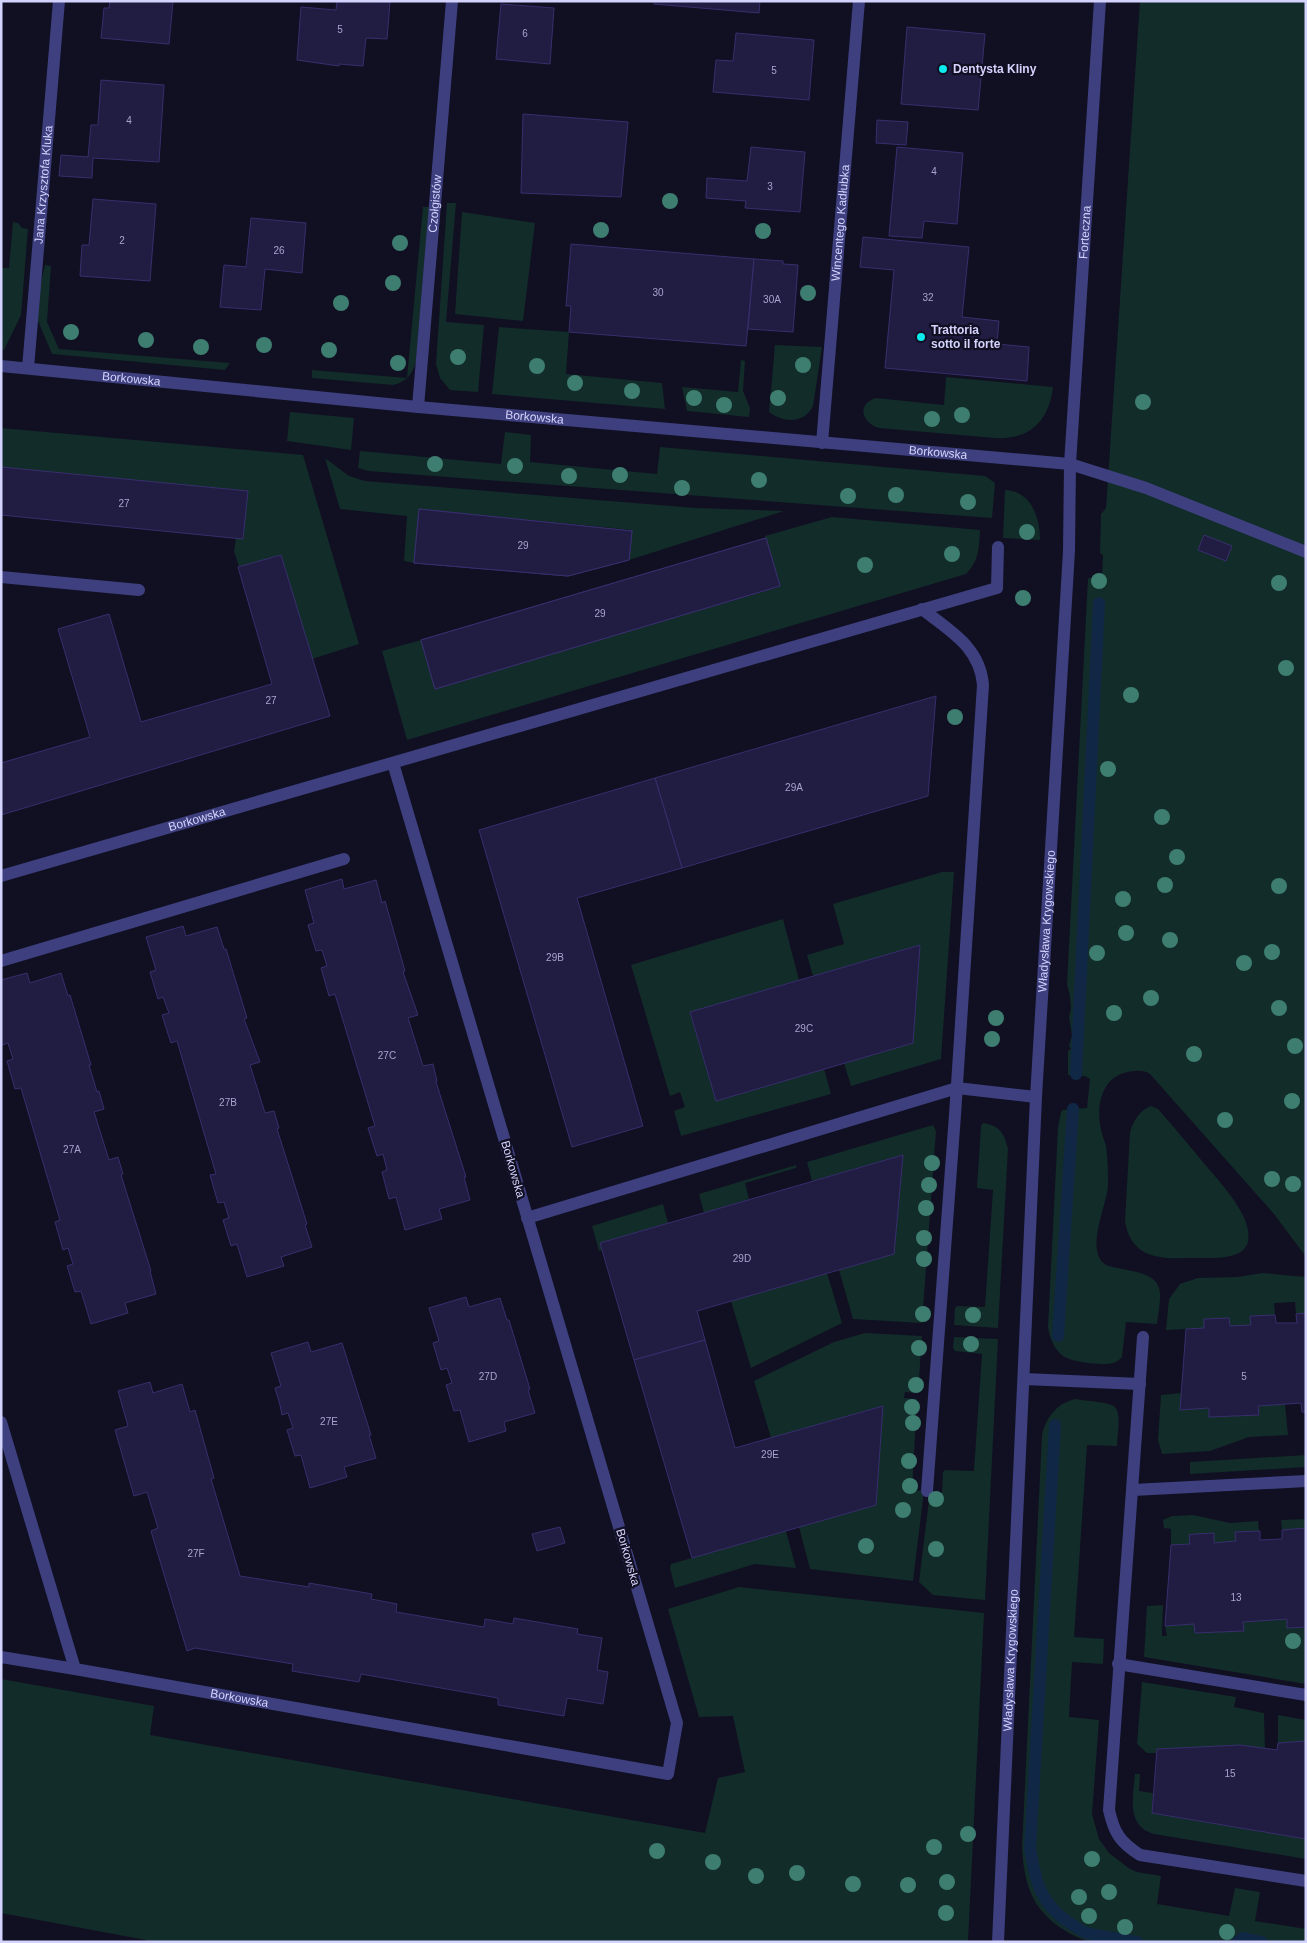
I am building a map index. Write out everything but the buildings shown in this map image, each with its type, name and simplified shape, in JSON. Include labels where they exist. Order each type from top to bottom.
[{"type":"street","name":"Jana Krzysztofa Kluka","points":[[28,368],[59,1]]},
{"type":"street","name":"Czołgistów","points":[[418,407],[452,1]]},
{"type":"street","name":"Wincentego Kadłubka","points":[[822,443],[859,1]]},
{"type":"street","name":"Forteczna","points":[[1070,464],[1100,1]]},
{"type":"street","name":"Borkowska","points":[[1,366],[418,407],[1070,464],[1146,488],[1306,552]]},
{"type":"street","name":"Władysława Krygowskiego","points":[[998,1942],[1036,1097],[1069,551],[1070,464]]},
{"type":"street","name":"Borkowska","points":[[1,876],[997,588],[998,547]]},
{"type":"street","points":[[1,577],[139,590]]},
{"type":"street","points":[[922,609],[965,643],[982,672],[983,685],[957,1088],[927,1491]]},
{"type":"street","name":"Borkowska","points":[[1,1657],[75,1668],[668,1774],[677,1723],[393,763]]},
{"type":"street","points":[[1,961],[344,859]]},
{"type":"street","points":[[527,1218],[957,1088],[1036,1097]]},
{"type":"street","points":[[1143,1337],[1109,1810],[1113,1828],[1124,1845],[1140,1855],[1306,1881]]},
{"type":"street","points":[[1024,1378],[1140,1384]]},
{"type":"street","points":[[1,1422],[75,1668]]},
{"type":"street","points":[[1133,1490],[1306,1481]]},
{"type":"street","points":[[1118,1664],[1306,1695]]},
{"type":"green space","points":[[1140,1],[1306,1],[1306,1257],[1274,1214],[1150,1074],[1144,1071],[1137,1071],[1117,1076],[1106,1087],[1099,1109],[1100,1127],[1107,1151],[1108,1185],[1098,1228],[1097,1249],[1100,1258],[1106,1265],[1144,1274],[1156,1282],[1160,1292],[1160,1301],[1157,1324],[1126,1322],[1122,1357],[1114,1363],[1102,1364],[1072,1360],[1062,1355],[1052,1342],[1048,1327],[1058,1127],[1063,1110],[1087,1108],[1090,1079],[1085,1076],[1068,1075],[1068,1051],[1071,1049],[1069,1046],[1072,1035],[1069,1016],[1071,1010],[1070,996],[1067,984],[1088,578],[1102,579],[1103,555],[1100,553],[1101,514],[1106,508]]},
{"type":"green space","points":[[447,203],[456,203],[446,322],[484,325],[478,392],[450,390],[440,378],[436,364]]},
{"type":"green space","points":[[423,207],[429,207],[416,362],[408,377]]},
{"type":"green space","points":[[462,212],[535,223],[523,321],[455,314]]},
{"type":"green space","points":[[13,222],[18,223],[22,228],[28,229],[21,315],[4,350],[1,349],[1,268],[9,268]]},
{"type":"green space","points":[[45,265],[51,266],[47,322],[59,349],[230,363],[225,370],[52,354],[34,311]]},
{"type":"green space","points":[[499,327],[569,332],[566,374],[662,383],[665,409],[492,394]]},
{"type":"green space","points":[[775,345],[822,347],[813,406],[809,412],[799,419],[787,420],[769,412]]},
{"type":"green space","points":[[741,360],[745,361],[743,391],[750,408],[749,417],[687,411],[682,387],[738,392]]},
{"type":"green space","points":[[312,370],[407,378],[393,385],[312,378]]},
{"type":"green space","points":[[946,377],[1053,387],[1047,410],[1036,426],[1028,432],[1007,438],[879,428],[873,426],[865,418],[864,409],[866,405],[876,398],[944,405]]},
{"type":"green space","points":[[290,412],[354,418],[351,450],[287,441]]},
{"type":"green space","points":[[1,428],[303,455],[359,644],[312,659],[281,555],[239,567],[234,551],[236,538],[243,538],[247,491],[1,467]]},
{"type":"green space","points":[[505,432],[531,435],[530,462],[657,474],[660,447],[985,476],[995,483],[992,518],[368,471],[358,468],[360,451],[501,464]]},
{"type":"green space","points":[[325,458],[349,476],[365,481],[696,508],[784,511],[629,560],[632,530],[419,509],[414,563],[404,561],[407,516],[340,509]]},
{"type":"green space","points":[[1005,490],[1014,491],[1028,500],[1036,514],[1040,540],[1003,538]]},
{"type":"green space","points":[[832,517],[980,530],[978,554],[974,564],[966,574],[407,740],[382,651],[421,640],[435,688],[779,587],[765,536]]},
{"type":"green space","points":[[942,872],[954,872],[941,1059],[851,1086],[844,1063],[913,1043],[920,945],[813,976],[807,955],[844,944],[833,904]]},
{"type":"green space","points":[[783,919],[799,980],[690,1013],[716,1101],[824,1069],[831,1094],[681,1136],[674,1111],[685,1107],[680,1092],[670,1096],[631,965]]},
{"type":"green space","points":[[1151,1106],[1158,1109],[1238,1206],[1245,1220],[1248,1234],[1247,1244],[1243,1250],[1235,1255],[1215,1258],[1162,1257],[1144,1252],[1131,1239],[1125,1221],[1130,1132],[1138,1116]]},
{"type":"green space","points":[[983,1123],[994,1126],[1000,1131],[1008,1149],[998,1328],[954,1325],[955,1308],[957,1306],[985,1307],[993,1190],[977,1188],[981,1126]]},
{"type":"green space","points":[[933,1125],[936,1131],[922,1323],[853,1319],[839,1270],[894,1254],[903,1155],[812,1181],[807,1162]]},
{"type":"green space","points":[[796,1165],[796,1168],[745,1183],[749,1199],[704,1213],[699,1194]]},
{"type":"green space","points":[[663,1204],[668,1223],[600,1243],[602,1250],[599,1251],[592,1226]]},
{"type":"green space","points":[[827,1273],[842,1323],[751,1368],[731,1301]]},
{"type":"green space","points":[[1263,1273],[1306,1277],[1306,1313],[1296,1314],[1295,1302],[1274,1303],[1275,1315],[1250,1316],[1251,1325],[1230,1326],[1229,1318],[1204,1319],[1204,1328],[1166,1330],[1169,1299],[1180,1284],[1198,1278],[1237,1277]]},
{"type":"green space","points":[[865,1333],[922,1336],[918,1393],[905,1392],[904,1398],[917,1399],[912,1490],[924,1491],[913,1581],[810,1569],[799,1527],[876,1505],[883,1406],[771,1438],[754,1381],[834,1342]]},
{"type":"green space","points":[[954,1337],[998,1339],[985,1600],[933,1595],[919,1582],[930,1492],[942,1493],[943,1472],[945,1470],[974,1471],[982,1354],[955,1351],[953,1348]]},
{"type":"green space","points":[[1181,1393],[1180,1410],[1209,1408],[1210,1417],[1259,1415],[1259,1406],[1285,1404],[1288,1435],[1249,1437],[1210,1451],[1162,1454],[1158,1440],[1161,1395]]},
{"type":"green space","points":[[1076,1399],[1110,1404],[1118,1412],[1119,1419],[1117,1446],[1087,1445],[1074,1637],[1104,1639],[1103,1664],[1072,1662],[1069,1717],[1099,1720],[1092,1814],[1099,1839],[1109,1853],[1130,1869],[1161,1876],[1157,1904],[1229,1916],[1235,1888],[1260,1892],[1255,1921],[1306,1929],[1306,1942],[1093,1942],[1075,1936],[1053,1922],[1037,1905],[1032,1895],[1025,1873],[1022,1847],[1042,1435],[1046,1422],[1054,1411],[1064,1403]]},
{"type":"green space","points":[[1306,1455],[1306,1467],[1190,1474],[1190,1462]]},
{"type":"green space","points":[[1193,1515],[1230,1523],[1258,1521],[1259,1531],[1235,1532],[1236,1541],[1214,1543],[1213,1533],[1189,1535],[1190,1544],[1171,1545],[1171,1529],[1164,1528],[1163,1520],[1172,1516]]},
{"type":"green space","points":[[1306,1519],[1306,1528],[1282,1530],[1281,1520]]},
{"type":"green space","points":[[786,1531],[796,1568],[755,1564],[675,1588],[670,1568],[671,1564]]},
{"type":"green space","points":[[739,1587],[984,1613],[968,1942],[147,1942],[146,1940],[1,1913],[1,1679],[154,1706],[150,1735],[705,1833],[718,1778],[745,1772],[733,1716],[699,1717],[668,1609]]},
{"type":"green space","points":[[1163,1605],[1162,1636],[1167,1636],[1165,1626],[1194,1624],[1195,1633],[1243,1631],[1243,1622],[1287,1619],[1287,1628],[1306,1627],[1306,1684],[1144,1657],[1147,1606]]},
{"type":"green space","points":[[1142,1682],[1236,1697],[1234,1707],[1264,1713],[1265,1749],[1240,1745],[1157,1749],[1156,1753],[1147,1753],[1137,1744]]},
{"type":"green space","points":[[1278,1715],[1306,1720],[1306,1741],[1278,1743]]},
{"type":"green space","points":[[1135,1774],[1140,1774],[1139,1791],[1153,1793],[1152,1813],[1306,1839],[1306,1859],[1154,1834],[1145,1830],[1135,1818],[1133,1810]]},
{"type":"waterway","points":[[1076,1074],[1099,603]]},
{"type":"waterway","points":[[1058,1336],[1073,1109]]},
{"type":"waterway","points":[[1055,1425],[1030,1848],[1034,1871],[1041,1891],[1052,1908],[1060,1916],[1087,1933],[1137,1942]]},
{"type":"waterway","points":[[1238,1942],[1243,1938],[1262,1942]]},
{"type":"place","name":"Dentysta Kliny","points":[[943,69]]},
{"type":"place","name":"Trattoria sotto il forte","points":[[921,337]]}]
